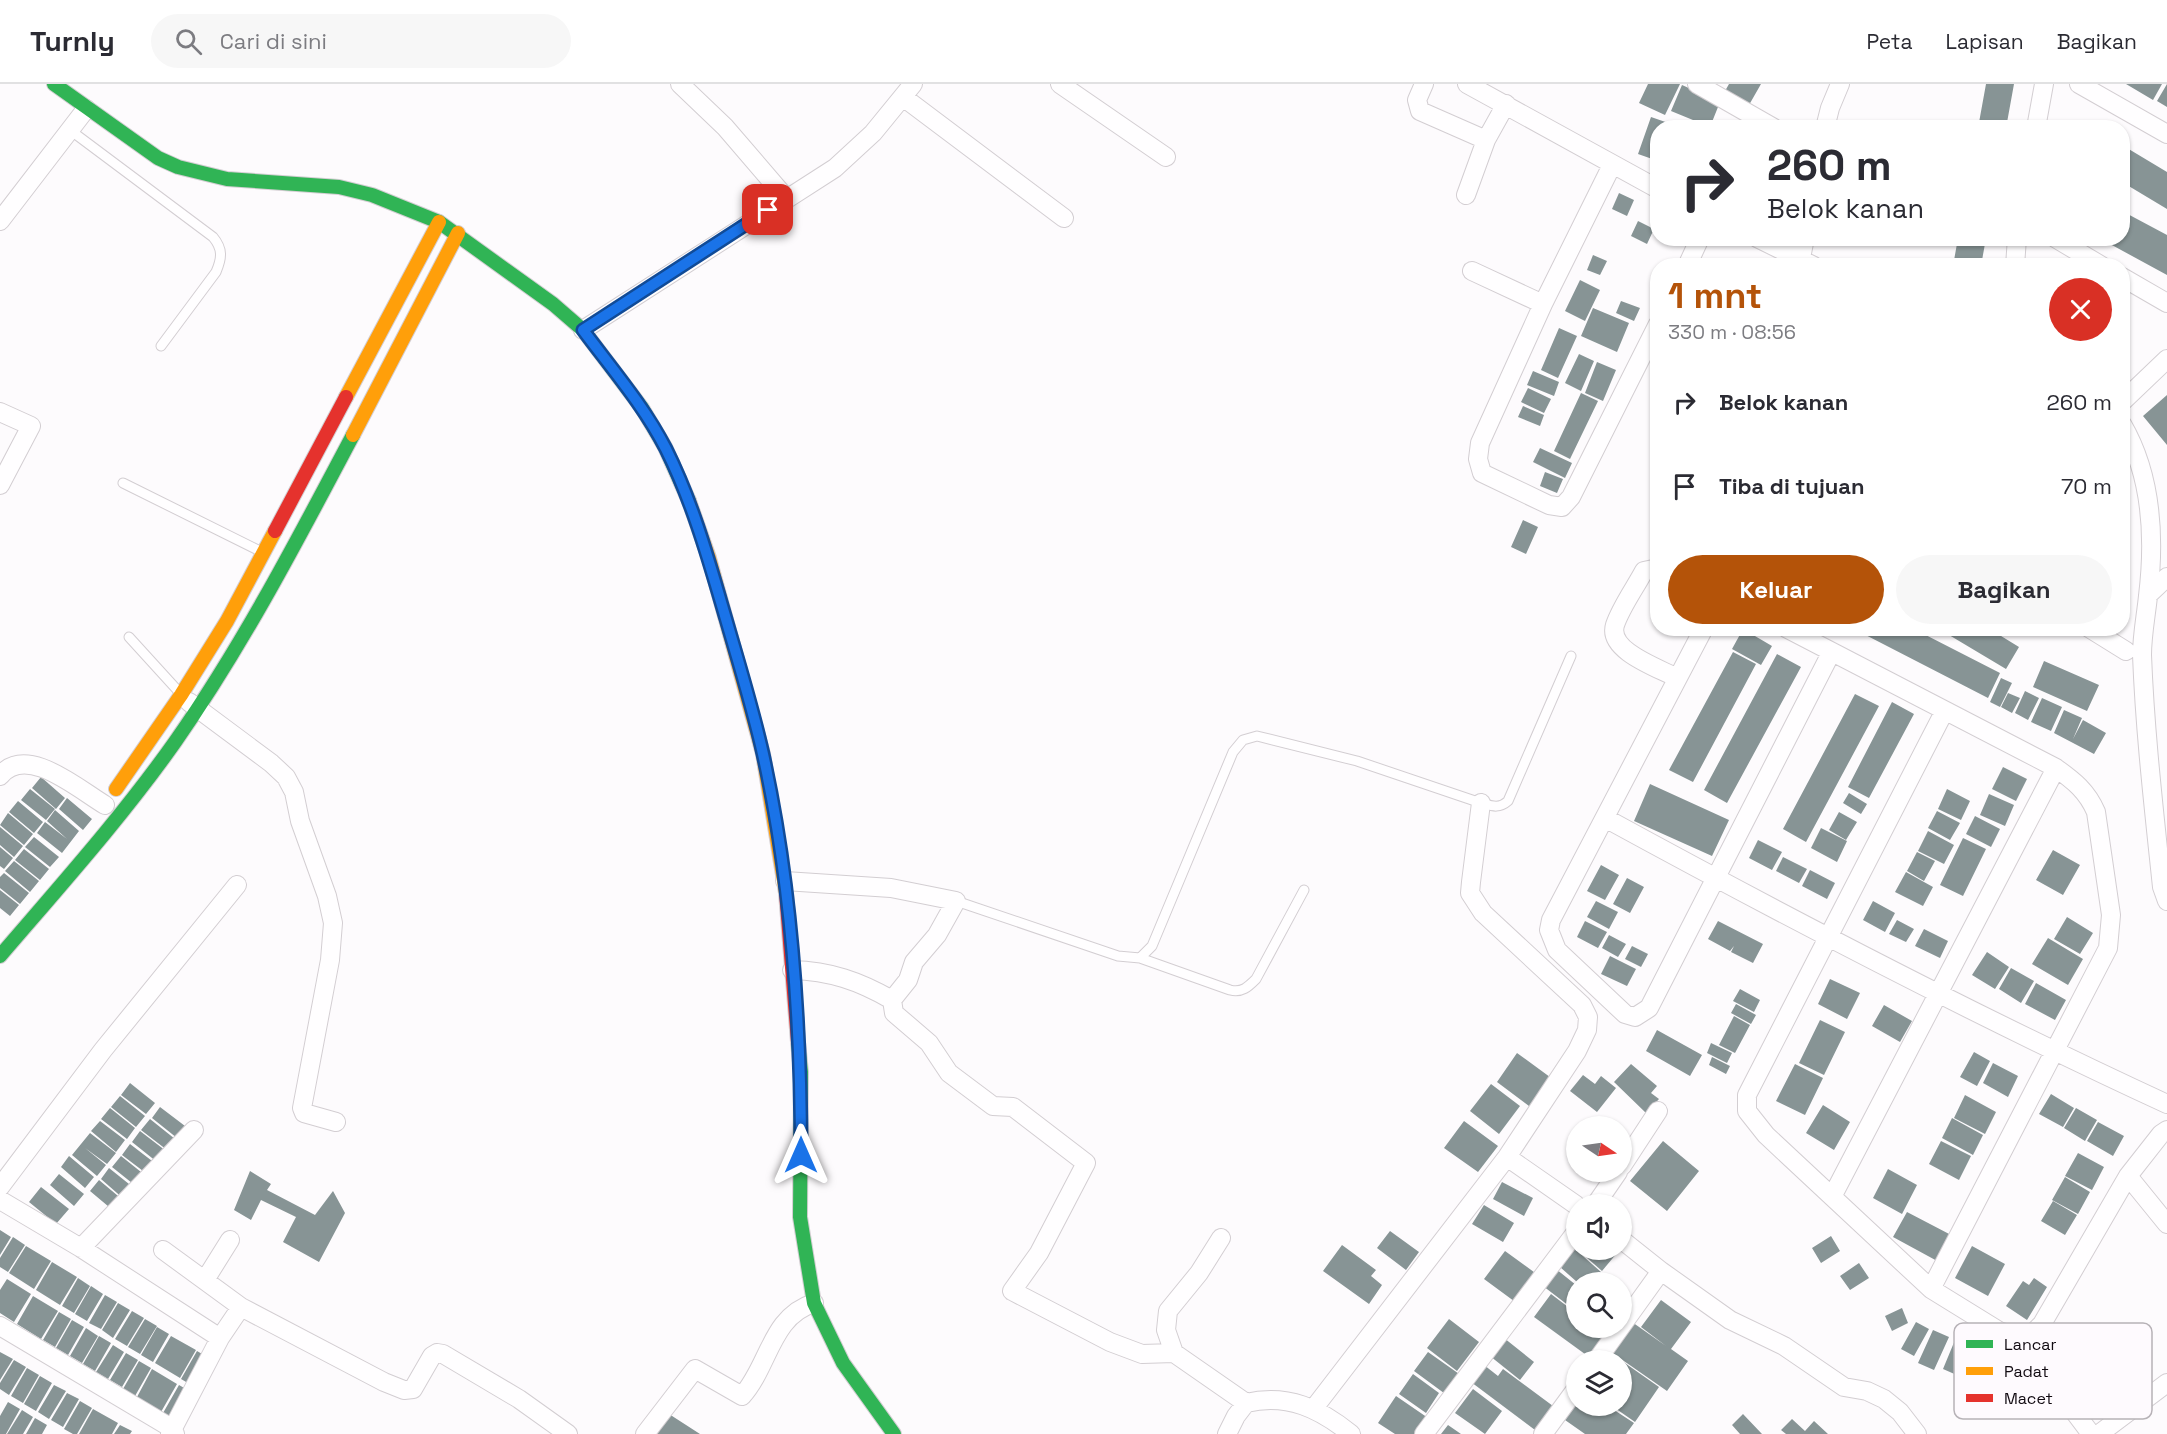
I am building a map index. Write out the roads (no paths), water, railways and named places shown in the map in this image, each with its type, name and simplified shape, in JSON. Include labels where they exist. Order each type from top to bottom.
[{"type":"street","points":[[54,84],[86,109],[158,158],[178,167],[227,179],[339,186],[372,195],[439,222],[553,304],[583,330],[642,408],[665,447],[687,495],[709,558],[763,754],[785,880],[801,1072],[800,1217],[814,1303],[843,1363],[894,1434]]},
{"type":"street","points":[[680,84],[725,127],[786,198]]},
{"type":"street","points":[[1060,84],[1166,157]]},
{"type":"street","points":[[1424,84],[1417,100],[1420,111],[1486,140]]},
{"type":"street","points":[[1467,84],[1650,185]]},
{"type":"street","points":[[1697,84],[1760,120]]},
{"type":"street","points":[[1827,120],[1840,84]]},
{"type":"street","points":[[2037,120],[2044,84]]},
{"type":"street","points":[[2079,84],[2167,134]]},
{"type":"street","points":[[583,330],[835,168],[873,133],[908,90],[1064,218]]},
{"type":"street","points":[[1466,195],[1486,140],[1506,104]]},
{"type":"street","points":[[0,221],[86,109]]},
{"type":"street","points":[[1612,165],[1543,304],[1480,443],[1478,459],[1482,473],[1549,505],[1562,507],[1571,497],[1650,340]]},
{"type":"street","points":[[0,776],[6,768],[17,763],[42,767],[101,809],[181,695],[264,553],[439,222]]},
{"type":"street","points":[[0,956],[120,814],[197,709],[283,566],[458,234]]},
{"type":"street","points":[[1774,246],[1799,258]]},
{"type":"street","points":[[2068,246],[2089,258]]},
{"type":"street","points":[[1472,271],[1543,304]]},
{"type":"street","points":[[2130,282],[2167,303]]},
{"type":"street","points":[[2130,394],[2167,359]]},
{"type":"street","points":[[0,412],[31,426],[0,485]]},
{"type":"street","points":[[2130,439],[2140,458],[2150,518],[2148,595],[2142,652],[2162,887],[2167,901]]},
{"type":"street","points":[[1650,570],[1644,571],[1615,626],[1616,640],[1626,651],[1677,678]]},
{"type":"street","points":[[2148,595],[2167,577]]},
{"type":"street","points":[[1700,636],[1551,920],[1550,930],[1557,950],[1625,1014],[1635,1017],[1649,1008],[1831,653]]},
{"type":"street","points":[[1800,636],[2056,768],[2077,783],[2089,796],[2096,812],[2110,915],[2108,948],[1931,1288]]},
{"type":"street","points":[[2103,636],[2127,651]]},
{"type":"street","points":[[181,695],[271,763],[286,777],[294,792],[300,821],[327,896],[333,923],[330,960],[302,1108],[304,1113],[336,1122]]},
{"type":"street","points":[[1944,712],[1747,1095],[1747,1111],[1766,1135],[1931,1288],[1986,1323]]},
{"type":"street","points":[[1833,1195],[2056,768]]},
{"type":"street","points":[[1314,1408],[1507,1157],[1577,1051],[1587,1030],[1588,1017],[1582,1005],[1494,924],[1474,902],[1470,893],[1481,803]]},
{"type":"street","points":[[1605,818],[1939,994],[2053,1052],[2167,1104]]},
{"type":"street","points":[[785,880],[891,888],[956,901],[937,935],[915,962],[908,980],[892,1000],[894,1013],[929,1043],[948,1073],[993,1106],[1013,1107],[1086,1163],[1039,1253],[1012,1291],[1110,1342],[1142,1354],[1174,1353]]},
{"type":"street","points":[[0,1187],[103,1050],[237,885]]},
{"type":"street","points":[[792,970],[841,975],[863,983],[892,1000]]},
{"type":"street","points":[[1632,1151],[1658,1112]]},
{"type":"street","points":[[2041,1323],[2055,1307],[2128,1176],[2164,1132],[2167,1114]]},
{"type":"street","points":[[81,1248],[194,1130]]},
{"type":"street","points":[[1507,1157],[1566,1198]]},
{"type":"street","points":[[2128,1176],[2167,1224]]},
{"type":"street","points":[[0,1200],[81,1248],[220,1338]]},
{"type":"street","points":[[1221,1238],[1199,1274],[1168,1311],[1166,1330],[1174,1353],[1246,1403],[1288,1401],[1314,1408],[1351,1434]]},
{"type":"street","points":[[205,1280],[230,1240]]},
{"type":"street","points":[[1424,1434],[1566,1245]]},
{"type":"street","points":[[1632,1248],[1730,1320],[1784,1346],[1844,1387],[1868,1391],[1884,1399],[1900,1412],[1917,1434]]},
{"type":"street","points":[[163,1250],[241,1307],[368,1375],[404,1390],[413,1389],[418,1384],[432,1356],[437,1353],[443,1354],[519,1399],[568,1434]]},
{"type":"street","points":[[1605,1350],[1661,1271]]},
{"type":"street","points":[[645,1434],[695,1369],[742,1396],[782,1327],[796,1310],[814,1303]]},
{"type":"street","points":[[0,1326],[173,1432],[220,1338],[241,1307]]},
{"type":"street","points":[[2152,1394],[2167,1383]]},
{"type":"street","points":[[1227,1434],[1246,1403]]},
{"type":"street","points":[[1543,1434],[1566,1403]]},
{"type":"street","points":[[2080,1419],[2091,1434]]},
{"type":"street","points":[[2099,1434],[2119,1419]]},
{"type":"lane","points":[[70,130],[213,237],[219,245],[221,261],[216,273],[161,346]]},
{"type":"lane","points":[[123,483],[264,553]]},
{"type":"lane","points":[[129,637],[181,695]]},
{"type":"lane","points":[[1140,958],[1152,946],[1233,752],[1243,740],[1257,736],[1357,761],[1481,803],[1495,807],[1503,806],[1508,801],[1571,656]]},
{"type":"lane","points":[[956,901],[1118,956],[1140,958],[1237,992],[1245,989],[1256,979],[1304,890]]}]
